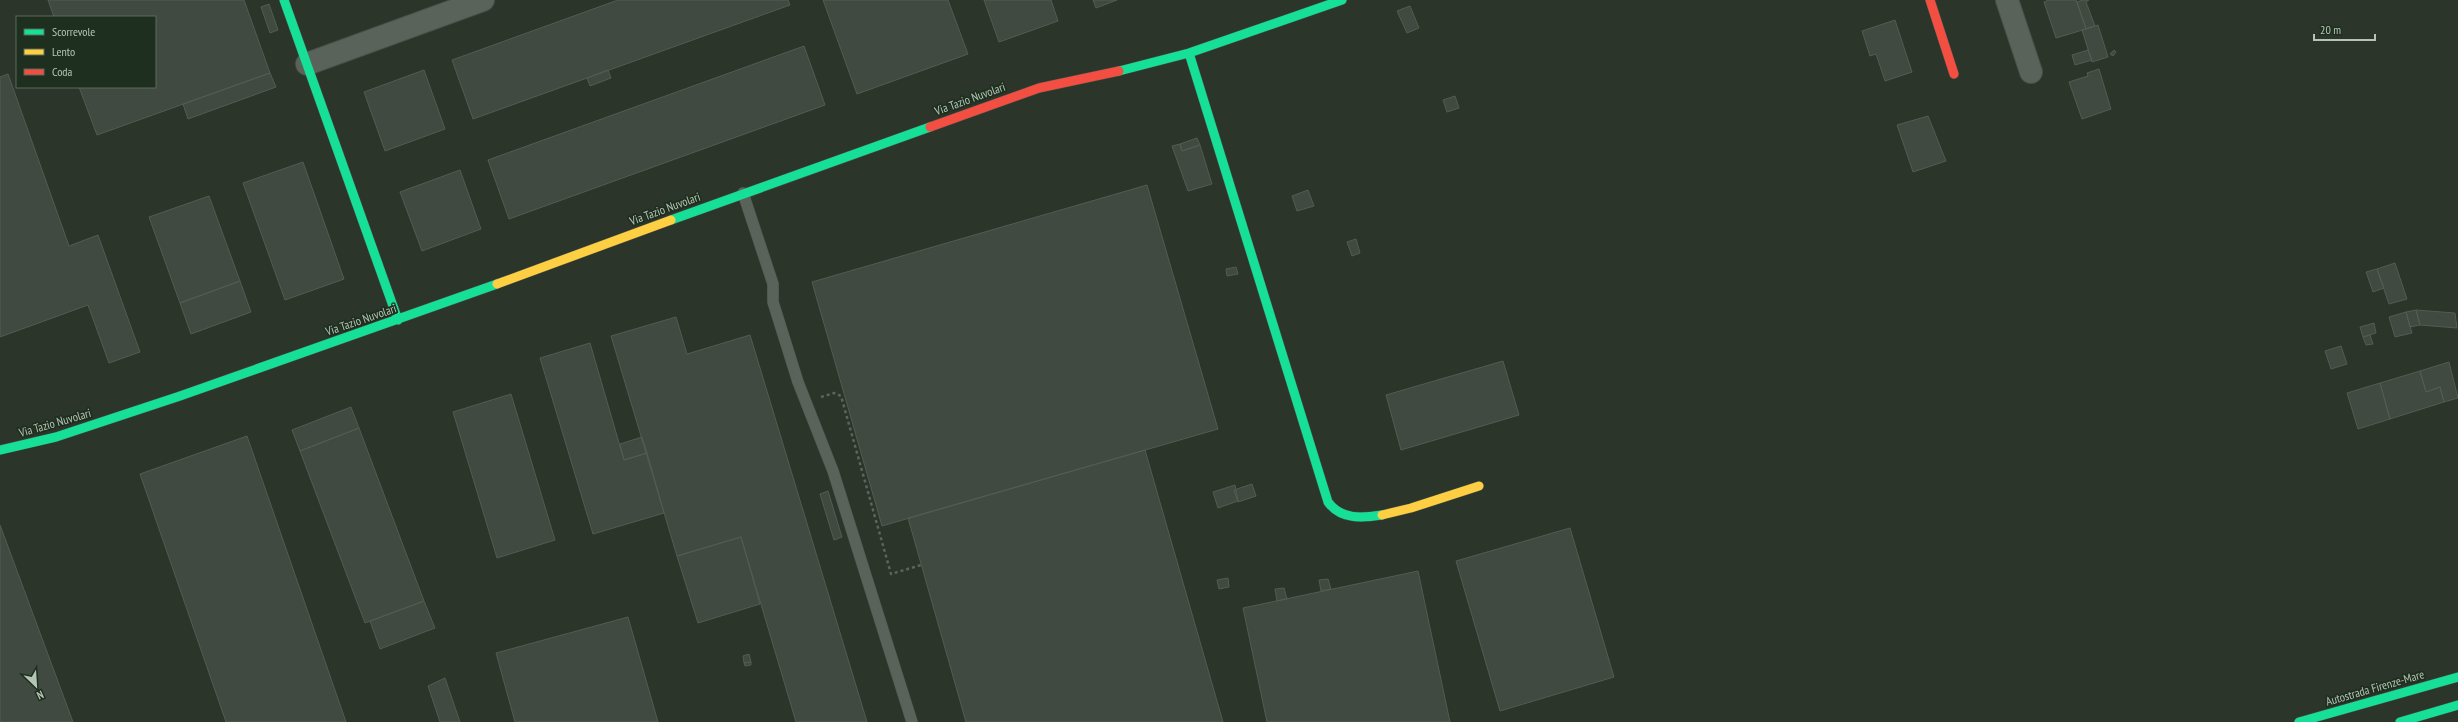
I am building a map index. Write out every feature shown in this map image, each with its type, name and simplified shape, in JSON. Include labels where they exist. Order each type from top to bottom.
[{"type":"main road","points":[[284,0],[398,320]]},
{"type":"main road","name":"Via Tazio Nuvolari","points":[[0,450],[56,437],[398,320],[743,193],[1039,88],[1143,66],[1189,53],[1342,0]]},
{"type":"main road","points":[[1930,0],[1954,74]]},
{"type":"main road","points":[[1189,53],[1328,502],[1334,510],[1345,516],[1357,518],[1393,513],[1479,486]]},
{"type":"main road","name":"Autostrada Firenze-Mare","points":[[2299,722],[2458,677]]},
{"type":"main road","points":[[2400,722],[2458,705]]},
{"type":"street","points":[[307,64],[484,0]]},
{"type":"street","points":[[2007,0],[2031,72]]},
{"type":"lane","points":[[743,193],[773,284],[773,302],[798,382],[833,471],[912,722]]},
{"type":"building","points":[[48,0],[244,0],[270,73],[97,135],[79,88],[156,88],[156,16],[54,16]]},
{"type":"building","points":[[618,0],[788,0],[790,5],[473,119],[452,60]]},
{"type":"building","points":[[823,0],[948,0],[968,54],[857,94]]},
{"type":"building","points":[[984,0],[1051,0],[1058,21],[999,42]]},
{"type":"building","points":[[1093,0],[1117,0],[1096,8]]},
{"type":"building","points":[[2049,0],[2076,0],[2086,29],[2056,38],[2044,2]]},
{"type":"building","points":[[2089,0],[2086,2],[2095,26],[2086,29],[2077,2]]},
{"type":"building","points":[[269,4],[278,30],[270,33],[261,7]]},
{"type":"building","points":[[1410,6],[1419,28],[1407,33],[1397,11]]},
{"type":"building","points":[[1895,20],[1912,72],[1885,81],[1876,54],[1870,56],[1862,31]]},
{"type":"building","points":[[2098,25],[2108,57],[2092,62],[2082,30]]},
{"type":"building","points":[[804,46],[825,105],[509,219],[488,160]]},
{"type":"building","points":[[2088,50],[2092,60],[2075,65],[2072,55]]},
{"type":"building","points":[[2114,50],[2116,52],[2113,56],[2110,54]]},
{"type":"building","points":[[2099,69],[2111,109],[2082,119],[2069,82],[2088,76],[2087,73]]},
{"type":"building","points":[[424,70],[445,129],[385,151],[364,92]]},
{"type":"building","points":[[608,70],[611,78],[590,86],[587,78]]},
{"type":"building","points":[[270,73],[276,87],[188,119],[183,104]]},
{"type":"building","points":[[8,74],[69,246],[98,235],[140,352],[109,363],[88,305],[0,337],[0,77]]},
{"type":"building","points":[[1455,96],[1459,108],[1447,112],[1443,100]]},
{"type":"building","points":[[1928,116],[1946,161],[1913,172],[1897,125]]},
{"type":"building","points":[[1197,138],[1200,145],[1182,151],[1180,144]]},
{"type":"building","points":[[1180,144],[1182,151],[1200,145],[1212,184],[1188,191],[1172,146]]},
{"type":"building","points":[[303,162],[344,279],[285,300],[243,183]]},
{"type":"building","points":[[460,170],[481,229],[422,251],[400,192]]},
{"type":"building","points":[[1147,185],[1218,429],[882,526],[812,282]]},
{"type":"building","points":[[1308,190],[1314,206],[1297,211],[1292,196]]},
{"type":"building","points":[[209,196],[240,281],[180,303],[149,217]]},
{"type":"building","points":[[1356,239],[1360,253],[1352,256],[1347,242]]},
{"type":"building","points":[[2395,263],[2407,299],[2389,304],[2377,269]]},
{"type":"building","points":[[1236,267],[1238,274],[1227,276],[1226,269]]},
{"type":"building","points":[[2377,269],[2384,288],[2373,292],[2366,272]]},
{"type":"building","points":[[240,281],[251,312],[191,334],[180,303]]},
{"type":"building","points":[[2416,310],[2455,313],[2457,328],[2420,325]]},
{"type":"building","points":[[2416,310],[2420,325],[2410,327],[2406,312]]},
{"type":"building","points":[[2406,312],[2412,333],[2395,337],[2389,317]]},
{"type":"building","points":[[676,317],[687,354],[750,335],[867,722],[796,722],[741,537],[677,556],[611,336]]},
{"type":"building","points":[[2374,323],[2376,333],[2363,337],[2360,327]]},
{"type":"building","points":[[2370,335],[2373,344],[2366,345],[2363,337]]},
{"type":"building","points":[[590,343],[624,460],[647,453],[664,513],[593,534],[540,358]]},
{"type":"building","points":[[2341,346],[2347,364],[2331,369],[2325,351]]},
{"type":"building","points":[[1503,361],[1519,415],[1401,450],[1386,395]]},
{"type":"building","points":[[2449,362],[2458,398],[2444,402],[2440,387],[2426,392],[2420,371]]},
{"type":"building","points":[[2420,371],[2426,392],[2440,387],[2444,402],[2390,419],[2380,383]]},
{"type":"building","points":[[2380,383],[2390,419],[2358,429],[2347,393]]},
{"type":"building","points":[[511,394],[555,540],[497,558],[453,412]]},
{"type":"building","points":[[351,407],[359,428],[300,451],[292,430]]},
{"type":"building","points":[[359,428],[424,601],[365,623],[300,451]]},
{"type":"building","points":[[247,436],[346,722],[226,722],[140,474]]},
{"type":"building","points":[[642,437],[647,453],[624,460],[620,444]]},
{"type":"building","points":[[1145,450],[1223,722],[966,722],[908,518]]},
{"type":"building","points":[[1252,484],[1256,496],[1238,502],[1234,490]]},
{"type":"building","points":[[1235,485],[1238,501],[1218,508],[1213,492]]},
{"type":"building","points":[[828,491],[842,537],[834,540],[820,494]]},
{"type":"building","points":[[0,525],[73,722],[0,722]]},
{"type":"building","points":[[1570,528],[1614,677],[1500,711],[1456,561]]},
{"type":"building","points":[[741,537],[760,604],[698,623],[677,556]]},
{"type":"building","points":[[1418,571],[1450,722],[1267,722],[1243,608]]},
{"type":"building","points":[[1228,578],[1229,587],[1219,589],[1217,580]]},
{"type":"building","points":[[1328,579],[1331,589],[1321,591],[1319,580]]},
{"type":"building","points":[[1284,588],[1287,599],[1277,601],[1275,589]]},
{"type":"building","points":[[424,601],[435,628],[380,649],[370,621]]},
{"type":"building","points":[[628,617],[658,722],[515,722],[496,653]]},
{"type":"building","points":[[749,654],[751,662],[744,663],[743,656]]},
{"type":"building","points":[[751,662],[751,665],[745,666],[744,663]]},
{"type":"building","points":[[445,678],[460,722],[440,722],[428,686]]},
{"type":"traffic: fast","points":[[284,0],[398,320]]},
{"type":"traffic: fast","points":[[1119,71],[1189,53],[1342,0]]},
{"type":"traffic: fast","points":[[1189,53],[1328,502],[1333,508],[1346,515],[1360,517],[1382,515]]},
{"type":"traffic: fast","points":[[671,220],[930,127]]},
{"type":"traffic: fast","points":[[0,450],[56,437],[180,396],[497,284]]},
{"type":"traffic: fast","points":[[2299,722],[2458,677]]},
{"type":"traffic: fast","points":[[2400,722],[2458,705]]},
{"type":"traffic: slow","points":[[497,284],[671,220]]},
{"type":"traffic: slow","points":[[1382,515],[1411,508],[1479,486]]},
{"type":"traffic: jam","points":[[1930,0],[1954,74]]},
{"type":"traffic: jam","points":[[930,127],[1039,88],[1119,71]]}]
